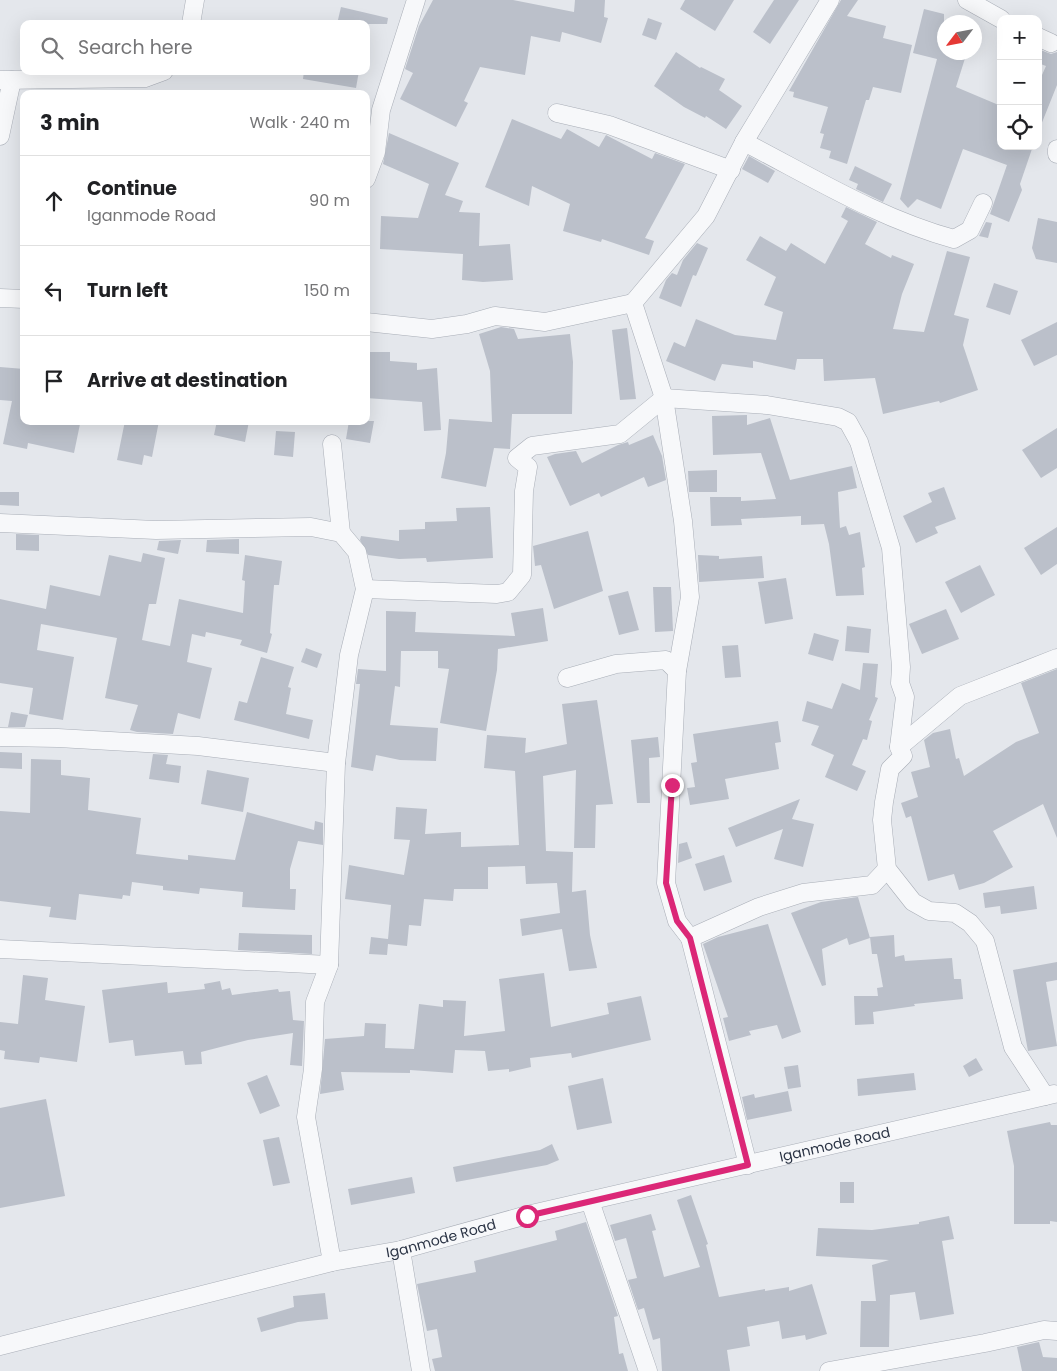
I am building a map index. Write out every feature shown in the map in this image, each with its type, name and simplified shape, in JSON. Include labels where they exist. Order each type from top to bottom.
[{"type":"street","points":[[192,20],[194,0]]},
{"type":"street","points":[[370,168],[376,152],[381,110],[416,0]]},
{"type":"street","points":[[370,322],[432,328],[467,324],[495,316],[545,322],[633,304],[706,216],[744,142],[830,0]]},
{"type":"street","points":[[967,0],[997,17]]},
{"type":"street","points":[[0,136],[6,80],[145,78],[153,75]]},
{"type":"street","points":[[557,113],[609,125],[731,170]]},
{"type":"street","points":[[744,142],[856,200],[924,231],[946,237],[954,239],[970,230],[983,203]]},
{"type":"street","points":[[1057,149],[1057,154]]},
{"type":"street","points":[[0,298],[20,299]]},
{"type":"street","points":[[633,304],[664,398],[683,521],[690,597],[677,671],[666,883],[677,921],[690,938],[748,1165]]},
{"type":"street","points":[[365,590],[508,592],[522,575],[524,491],[528,467],[517,458],[532,446],[620,434],[664,398],[767,405],[838,417],[848,422],[859,442],[891,548],[902,667],[900,682],[905,697],[899,747],[903,756],[890,769],[882,820],[887,868],[913,902],[929,910],[956,913],[970,923],[985,941],[1013,1047],[1051,1095]]},
{"type":"street","points":[[332,444],[341,533],[357,552],[365,590],[349,655],[336,763],[329,965],[315,1002],[313,1069],[306,1117],[332,1262]]},
{"type":"street","points":[[0,523],[156,530],[311,527],[341,533]]},
{"type":"street","points":[[899,747],[960,696],[1057,658]]},
{"type":"street","points":[[567,678],[616,664],[666,660],[677,671]]},
{"type":"street","points":[[0,737],[58,738],[198,746],[336,763]]},
{"type":"street","points":[[690,938],[759,907],[803,893],[872,885],[887,868]]},
{"type":"street","points":[[0,949],[329,965]]},
{"type":"street","name":"Iganmode Road","points":[[0,1346],[332,1262],[401,1250],[527,1216],[1051,1095]]},
{"type":"street","points":[[590,1201],[648,1371]]},
{"type":"street","points":[[401,1250],[421,1371]]},
{"type":"street","points":[[829,1371],[985,1343],[1044,1330],[1057,1332]]},
{"type":"building","points":[[433,0],[513,0],[574,12],[575,0],[605,0],[604,17],[608,18],[601,43],[562,32],[560,42],[531,36],[525,75],[480,67],[464,101],[468,103],[456,127],[400,99],[413,73],[405,69],[419,26]]},
{"type":"building","points":[[685,0],[734,0],[715,31],[680,9]]},
{"type":"building","points":[[774,0],[799,0],[770,44],[753,32]]},
{"type":"building","points":[[841,0],[858,0],[847,16],[886,26],[883,38],[912,45],[901,93],[873,87],[869,100],[866,100],[847,164],[829,158],[831,151],[820,148],[824,134],[820,133],[828,107],[793,97],[794,92],[789,91]]},
{"type":"building","points":[[341,7],[388,18],[387,24],[370,24],[370,20],[338,20]]},
{"type":"building","points":[[924,9],[944,14],[937,15],[937,59],[913,53]]},
{"type":"building","points":[[648,18],[662,23],[656,40],[642,35]]},
{"type":"building","points":[[1042,51],[1051,54],[1057,52],[1057,85],[1042,122],[1042,75],[1046,66],[1042,64]]},
{"type":"building","points":[[676,52],[700,68],[725,79],[719,90],[742,106],[726,129],[706,116],[705,118],[684,107],[654,86]]},
{"type":"building","points":[[937,59],[964,60],[956,87],[997,104],[997,150],[1032,150],[1020,184],[1022,190],[1009,222],[990,214],[1007,165],[963,149],[941,209],[917,199],[908,208],[900,199]]},
{"type":"building","points":[[304,75],[358,75],[356,88],[303,79]]},
{"type":"building","points":[[512,119],[561,139],[567,129],[599,147],[606,135],[652,159],[655,153],[685,164],[645,238],[654,241],[649,255],[602,239],[601,242],[563,231],[570,204],[532,186],[529,206],[485,187]]},
{"type":"building","points":[[389,133],[459,163],[445,195],[463,201],[459,212],[480,213],[479,246],[510,244],[513,280],[483,282],[462,280],[463,254],[380,249],[381,216],[418,218],[429,184],[383,164]]},
{"type":"building","points":[[749,156],[775,171],[768,183],[742,169]]},
{"type":"building","points":[[855,166],[892,184],[883,202],[856,189],[858,184],[849,180]]},
{"type":"building","points":[[846,207],[877,222],[865,244],[891,258],[892,255],[914,264],[902,294],[893,329],[924,332],[947,251],[970,257],[954,315],[969,319],[963,345],[978,390],[940,403],[939,401],[883,414],[875,378],[824,381],[823,359],[797,359],[795,370],[753,361],[753,368],[722,364],[715,381],[666,361],[674,342],[685,347],[696,319],[735,335],[776,340],[783,312],[764,305],[776,277],[746,260],[760,236],[786,251],[791,243],[825,264],[848,221],[841,217]]},
{"type":"building","points":[[1038,218],[1057,222],[1057,263],[1036,259],[1032,248]]},
{"type":"building","points":[[986,222],[992,223],[988,238],[979,236]]},
{"type":"building","points":[[697,243],[708,248],[696,276],[693,275],[681,307],[659,298],[666,280],[672,273],[677,275],[683,260]]},
{"type":"building","points":[[994,283],[1018,291],[1010,315],[986,307]]},
{"type":"building","points":[[1057,322],[1057,355],[1034,366],[1021,340]]},
{"type":"building","points":[[501,327],[514,329],[518,339],[570,334],[573,362],[572,414],[512,414],[510,449],[494,448],[486,487],[441,478],[446,453],[449,419],[492,422],[490,371],[479,334]]},
{"type":"building","points":[[627,328],[636,399],[620,400],[612,330]]},
{"type":"building","points":[[370,352],[390,352],[390,361],[417,363],[417,370],[437,368],[441,430],[424,431],[422,402],[370,398]]},
{"type":"building","points":[[0,367],[20,369],[20,425],[80,425],[74,453],[28,443],[27,449],[3,444],[12,401],[0,400]]},
{"type":"building","points":[[747,415],[747,425],[770,418],[790,480],[852,466],[857,488],[838,492],[840,528],[846,526],[849,535],[860,532],[865,567],[862,568],[864,595],[836,596],[829,544],[824,524],[801,525],[801,516],[741,519],[742,525],[711,526],[710,497],[741,497],[741,501],[776,499],[761,453],[713,455],[712,416]]},
{"type":"building","points":[[370,421],[374,421],[370,443],[346,439],[348,425],[370,425]]},
{"type":"building","points":[[124,425],[158,425],[152,457],[144,455],[142,465],[117,460]]},
{"type":"building","points":[[216,425],[248,425],[245,442],[214,435]]},
{"type":"building","points":[[1057,428],[1057,468],[1041,478],[1022,450]]},
{"type":"building","points":[[276,431],[295,432],[293,457],[274,455]]},
{"type":"building","points":[[653,435],[662,456],[666,480],[648,487],[644,477],[601,497],[599,493],[570,506],[547,457],[576,451],[582,463],[618,445],[628,442],[629,445]]},
{"type":"building","points":[[717,470],[717,492],[689,492],[688,471]]},
{"type":"building","points":[[944,487],[956,519],[935,527],[938,533],[916,543],[903,516],[932,502],[928,493]]},
{"type":"building","points":[[0,492],[19,492],[19,506],[0,505]]},
{"type":"building","points":[[490,507],[493,558],[427,562],[426,558],[399,559],[368,555],[360,540],[361,536],[399,541],[399,530],[425,529],[425,522],[457,521],[456,508]]},
{"type":"building","points":[[1057,527],[1057,564],[1041,575],[1024,548]]},
{"type":"building","points":[[588,531],[603,591],[554,609],[541,565],[535,566],[533,546]]},
{"type":"building","points":[[16,534],[39,535],[39,551],[16,550]]},
{"type":"building","points":[[239,539],[239,554],[206,552],[207,540]]},
{"type":"building","points":[[181,540],[178,554],[157,550],[159,541]]},
{"type":"building","points":[[143,553],[165,558],[156,604],[149,604],[142,640],[170,646],[179,599],[243,613],[245,581],[242,580],[245,555],[282,561],[279,585],[274,585],[270,633],[272,634],[267,653],[240,645],[242,640],[206,632],[205,637],[192,634],[187,662],[212,668],[200,719],[178,713],[173,734],[137,732],[130,730],[138,705],[105,698],[117,638],[41,624],[37,650],[74,657],[63,720],[29,714],[33,688],[0,683],[0,599],[46,609],[50,585],[100,596],[109,555],[141,562]]},
{"type":"building","points":[[698,555],[719,556],[719,559],[762,556],[764,578],[699,582]]},
{"type":"building","points":[[980,565],[995,595],[961,613],[945,582]]},
{"type":"building","points":[[786,578],[793,619],[765,624],[758,582]]},
{"type":"building","points":[[653,587],[671,587],[673,631],[655,632]]},
{"type":"building","points":[[628,591],[639,630],[619,635],[608,596]]},
{"type":"building","points":[[543,608],[548,641],[498,649],[497,670],[486,731],[440,723],[449,669],[438,668],[438,651],[401,651],[400,687],[395,686],[390,725],[438,728],[436,761],[400,760],[376,755],[373,771],[351,767],[360,684],[356,684],[358,669],[386,671],[386,611],[416,612],[415,632],[515,636],[511,613]]},
{"type":"building","points":[[946,609],[959,639],[922,654],[909,624]]},
{"type":"building","points":[[847,626],[871,629],[869,653],[845,651]]},
{"type":"building","points":[[814,633],[839,640],[833,661],[808,654]]},
{"type":"building","points":[[738,645],[741,677],[725,678],[722,646]]},
{"type":"building","points":[[306,648],[322,654],[317,668],[301,662]]},
{"type":"building","points":[[261,657],[294,667],[288,687],[291,688],[286,714],[313,720],[309,739],[234,720],[239,701],[247,703]]},
{"type":"building","points":[[863,663],[878,664],[875,697],[878,698],[869,720],[872,721],[867,740],[863,739],[852,765],[866,771],[857,791],[825,777],[834,755],[811,745],[819,726],[802,721],[807,701],[832,709],[842,683],[860,690]]},
{"type":"building","points":[[1057,669],[1057,838],[1043,804],[993,831],[1013,867],[984,883],[959,890],[954,874],[928,881],[911,816],[906,818],[901,803],[918,797],[911,772],[930,767],[924,740],[933,733],[950,729],[956,759],[959,758],[964,776],[1016,742],[1039,733],[1021,683]]},
{"type":"building","points":[[597,700],[613,804],[596,805],[595,848],[574,848],[576,770],[543,776],[546,851],[573,852],[572,892],[586,890],[590,935],[597,968],[569,971],[562,929],[522,936],[520,919],[560,913],[557,883],[526,884],[525,866],[488,867],[488,889],[454,889],[453,901],[424,899],[421,926],[409,925],[407,946],[388,944],[387,955],[369,954],[371,937],[388,939],[391,905],[345,899],[349,865],[404,875],[410,840],[394,839],[396,807],[427,809],[425,834],[461,832],[461,847],[519,845],[515,771],[484,768],[487,735],[526,738],[525,753],[567,744],[562,704]]},
{"type":"building","points":[[11,712],[28,715],[25,727],[8,727]]},
{"type":"building","points":[[778,721],[781,742],[775,743],[779,769],[725,779],[729,799],[690,805],[687,788],[695,787],[691,763],[697,762],[693,734]]},
{"type":"building","points":[[658,737],[660,757],[649,758],[650,803],[637,803],[631,740]]},
{"type":"building","points":[[0,752],[22,753],[22,769],[0,768]]},
{"type":"building","points":[[153,754],[168,755],[166,764],[181,766],[179,783],[149,779]]},
{"type":"building","points":[[31,759],[61,760],[61,775],[90,778],[88,810],[141,818],[136,854],[188,860],[188,855],[235,860],[247,812],[314,830],[315,821],[323,823],[323,845],[298,841],[290,869],[290,889],[296,889],[295,910],[242,907],[243,892],[200,888],[199,894],[163,890],[163,886],[132,882],[130,896],[123,895],[122,899],[79,894],[76,920],[49,917],[51,907],[0,901],[0,811],[30,813]]},
{"type":"building","points":[[207,770],[249,778],[243,812],[201,804]]},
{"type":"building","points":[[800,799],[792,819],[814,824],[803,867],[774,859],[783,829],[736,847],[728,828]]},
{"type":"building","points":[[687,842],[692,858],[678,863],[679,844]]},
{"type":"building","points":[[724,855],[732,882],[704,891],[695,864]]},
{"type":"building","points":[[1034,886],[1037,909],[1001,914],[1000,906],[985,908],[983,893]]},
{"type":"building","points":[[858,897],[870,938],[849,945],[847,938],[822,949],[826,985],[822,986],[791,913],[821,902]]},
{"type":"building","points":[[768,924],[801,1032],[782,1039],[777,1025],[749,1031],[751,1035],[729,1041],[723,1018],[728,1017],[703,944],[718,937]]},
{"type":"building","points":[[239,933],[312,935],[312,954],[238,950]]},
{"type":"building","points":[[894,935],[895,957],[904,955],[905,961],[952,958],[954,979],[961,979],[963,999],[914,1004],[915,1006],[873,1012],[874,1024],[855,1025],[854,996],[878,996],[877,988],[883,987],[877,954],[872,954],[870,937]]},
{"type":"building","points":[[1057,962],[1057,980],[1046,982],[1057,1046],[1028,1051],[1013,970]]},
{"type":"building","points":[[544,973],[551,1027],[609,1014],[607,1003],[641,996],[651,1040],[572,1058],[571,1053],[530,1058],[531,1067],[509,1072],[509,1069],[488,1071],[485,1051],[455,1050],[453,1073],[410,1070],[410,1073],[341,1072],[344,1090],[320,1094],[325,1039],[364,1036],[365,1023],[386,1024],[385,1048],[414,1049],[419,1004],[443,1007],[443,1000],[466,1001],[464,1036],[505,1031],[499,979]]},
{"type":"building","points":[[23,975],[48,978],[45,1000],[85,1006],[77,1062],[40,1057],[39,1063],[4,1059],[5,1051],[0,1050],[0,1022],[18,1024]]},
{"type":"building","points":[[220,981],[222,990],[230,988],[232,995],[278,989],[279,992],[290,991],[293,1020],[304,1021],[302,1066],[290,1065],[293,1033],[248,1040],[201,1052],[202,1064],[185,1065],[183,1051],[135,1056],[133,1040],[109,1043],[102,990],[167,982],[168,993],[205,989],[204,984]]},
{"type":"building","points":[[976,1058],[983,1070],[969,1077],[963,1066]]},
{"type":"building","points":[[798,1065],[801,1087],[788,1089],[784,1067]]},
{"type":"building","points":[[914,1073],[916,1090],[858,1096],[857,1079]]},
{"type":"building","points":[[267,1075],[280,1106],[260,1114],[247,1083]]},
{"type":"building","points":[[603,1078],[612,1123],[577,1130],[568,1086]]},
{"type":"building","points":[[788,1091],[792,1111],[747,1120],[742,1097],[754,1094],[755,1098]]},
{"type":"building","points":[[46,1099],[65,1196],[0,1208],[0,1108]]},
{"type":"building","points":[[1050,1122],[1051,1125],[1057,1125],[1057,1222],[1050,1221],[1050,1224],[1014,1224],[1014,1166],[1007,1131]]},
{"type":"building","points":[[279,1137],[290,1183],[273,1186],[263,1140]]},
{"type":"building","points":[[552,1144],[559,1160],[547,1165],[456,1182],[453,1167],[540,1150]]},
{"type":"building","points":[[412,1177],[415,1193],[351,1205],[348,1189]]},
{"type":"building","points":[[840,1182],[854,1182],[854,1203],[840,1203]]},
{"type":"building","points":[[691,1195],[708,1244],[706,1245],[719,1297],[765,1289],[765,1291],[789,1287],[789,1291],[812,1284],[827,1334],[806,1340],[805,1335],[782,1339],[779,1321],[747,1327],[750,1346],[727,1350],[730,1371],[662,1371],[660,1338],[653,1340],[644,1308],[638,1310],[628,1280],[637,1278],[626,1238],[615,1241],[610,1225],[651,1214],[656,1230],[652,1231],[664,1277],[700,1267],[677,1200]]},
{"type":"building","points":[[949,1216],[954,1239],[942,1241],[954,1314],[920,1320],[915,1292],[890,1295],[889,1347],[860,1347],[861,1301],[876,1301],[872,1265],[889,1260],[816,1256],[818,1228],[872,1230],[919,1224],[919,1222]]},
{"type":"building","points":[[586,1222],[618,1316],[614,1317],[619,1354],[623,1353],[628,1371],[435,1371],[432,1359],[442,1357],[437,1329],[427,1331],[417,1284],[476,1272],[474,1261],[557,1240],[555,1231]]},
{"type":"building","points":[[325,1293],[328,1319],[298,1322],[261,1332],[257,1318],[294,1307],[293,1296]]},
{"type":"building","points":[[1039,1342],[1043,1357],[1057,1358],[1057,1371],[1022,1371],[1017,1347]]},
{"type":"route","points":[[527,1216],[748,1165],[690,938],[677,921],[666,883],[672,785]]}]
